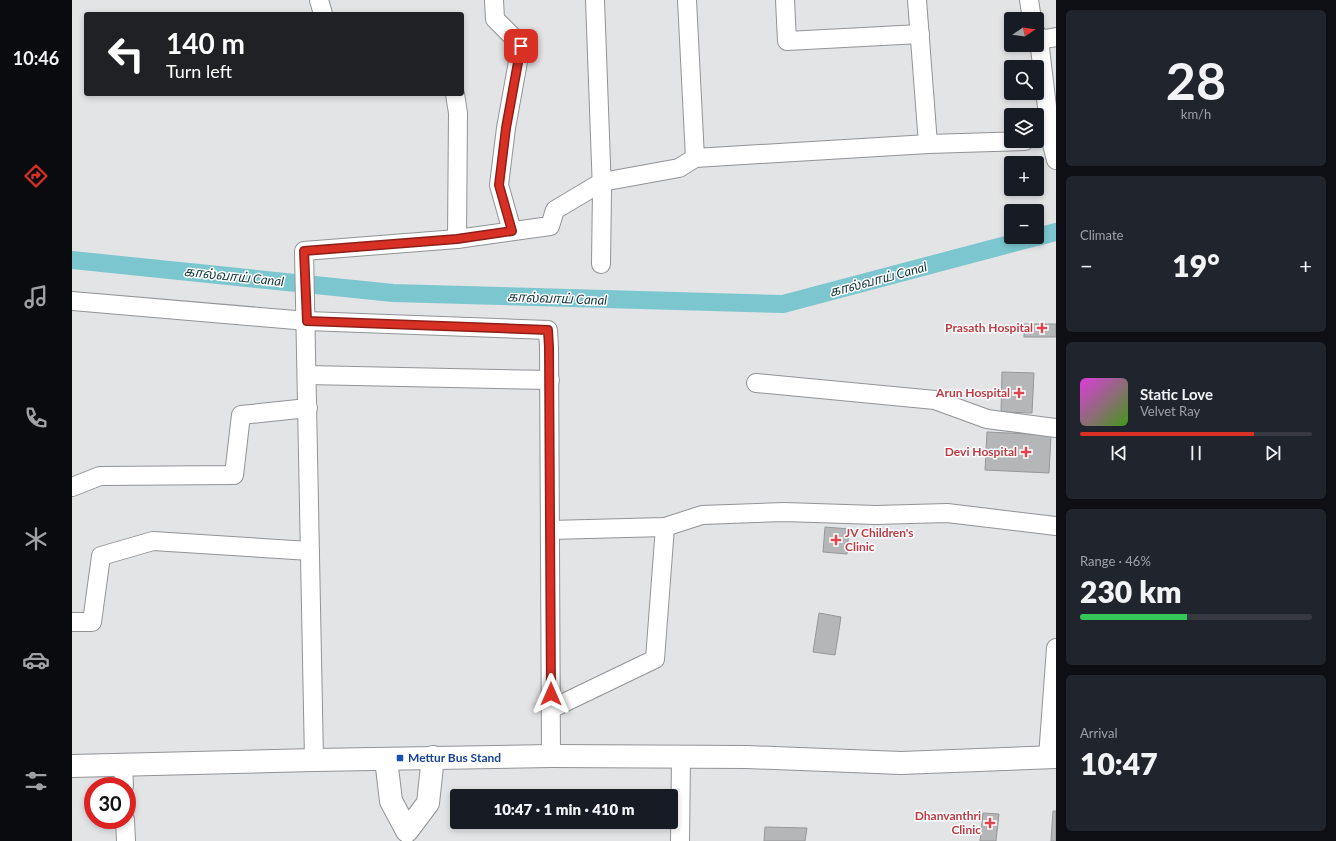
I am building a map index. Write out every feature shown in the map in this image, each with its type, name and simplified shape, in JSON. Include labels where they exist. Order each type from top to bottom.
[{"type":"main road","points":[[72,766],[123,776],[314,760],[433,757],[747,757],[901,763],[1052,757]]},
{"type":"main road","points":[[407,836],[428,803],[433,757]]},
{"type":"main road","points":[[386,758],[391,800],[407,836]]},
{"type":"street","points":[[319,0],[322,12]]},
{"type":"street","points":[[494,0],[495,19],[521,46],[506,128],[499,185],[512,231]]},
{"type":"street","points":[[595,0],[602,182],[601,264]]},
{"type":"street","points":[[687,0],[695,158]]},
{"type":"street","points":[[785,0],[788,41],[920,34]]},
{"type":"street","points":[[917,0],[928,144]]},
{"type":"street","points":[[1029,0],[1031,12]]},
{"type":"street","points":[[1044,52],[1044,108]]},
{"type":"street","points":[[455,96],[458,113],[457,239]]},
{"type":"street","points":[[1044,140],[1056,160]]},
{"type":"street","points":[[314,760],[304,251],[457,239],[550,226],[555,210],[602,182],[679,168],[695,158],[928,144],[1004,142]]},
{"type":"street","points":[[72,301],[548,330],[550,380],[551,756]]},
{"type":"street","points":[[307,375],[550,380]]},
{"type":"street","points":[[756,384],[935,400],[987,419],[1056,428]]},
{"type":"street","points":[[72,487],[100,476],[234,475],[241,415],[308,408]]},
{"type":"street","points":[[550,530],[665,527],[702,515],[784,512],[876,515],[947,513],[1056,526]]},
{"type":"street","points":[[551,709],[655,659],[665,527]]},
{"type":"street","points":[[72,622],[92,622],[101,556],[152,541],[310,551]]},
{"type":"street","points":[[1052,757],[1056,648]]},
{"type":"street","points":[[680,841],[681,757]]},
{"type":"street","points":[[125,829],[126,841]]},
{"type":"building","points":[[1024,324],[1056,324],[1056,337],[1024,337]]},
{"type":"building","points":[[1002,372],[1034,373],[1032,413],[1001,412]]},
{"type":"building","points":[[987,432],[1051,435],[1049,473],[985,470]]},
{"type":"building","points":[[825,527],[849,529],[847,554],[823,552]]},
{"type":"building","points":[[819,613],[841,617],[835,655],[813,652]]},
{"type":"building","points":[[1053,811],[1056,811],[1056,841],[1051,841]]},
{"type":"building","points":[[983,813],[999,814],[996,841],[980,841]]},
{"type":"building","points":[[765,827],[807,828],[805,841],[764,841]]},
{"type":"waterway","name":"கால்வாய் Canal","points":[[1044,235],[1056,232]]},
{"type":"waterway","name":"கால்வாய் Canal","points":[[72,260],[393,293],[783,304],[1010,244]]},
{"type":"place","name":"Prasath Hospital","points":[[1042,328]]},
{"type":"place","name":"Arun Hospital","points":[[1019,393]]},
{"type":"place","name":"Devi Hospital","points":[[1026,452]]},
{"type":"place","name":"JV Children's Clinic","points":[[836,540]]},
{"type":"place","name":"Mettur Bus Stand","points":[[400,758]]},
{"type":"place","name":"Dhanvanthri Clinic","points":[[990,823]]},
{"type":"route","points":[[521,46],[506,128],[499,185],[512,231],[457,239],[304,251],[307,321],[548,330],[551,694]]}]
